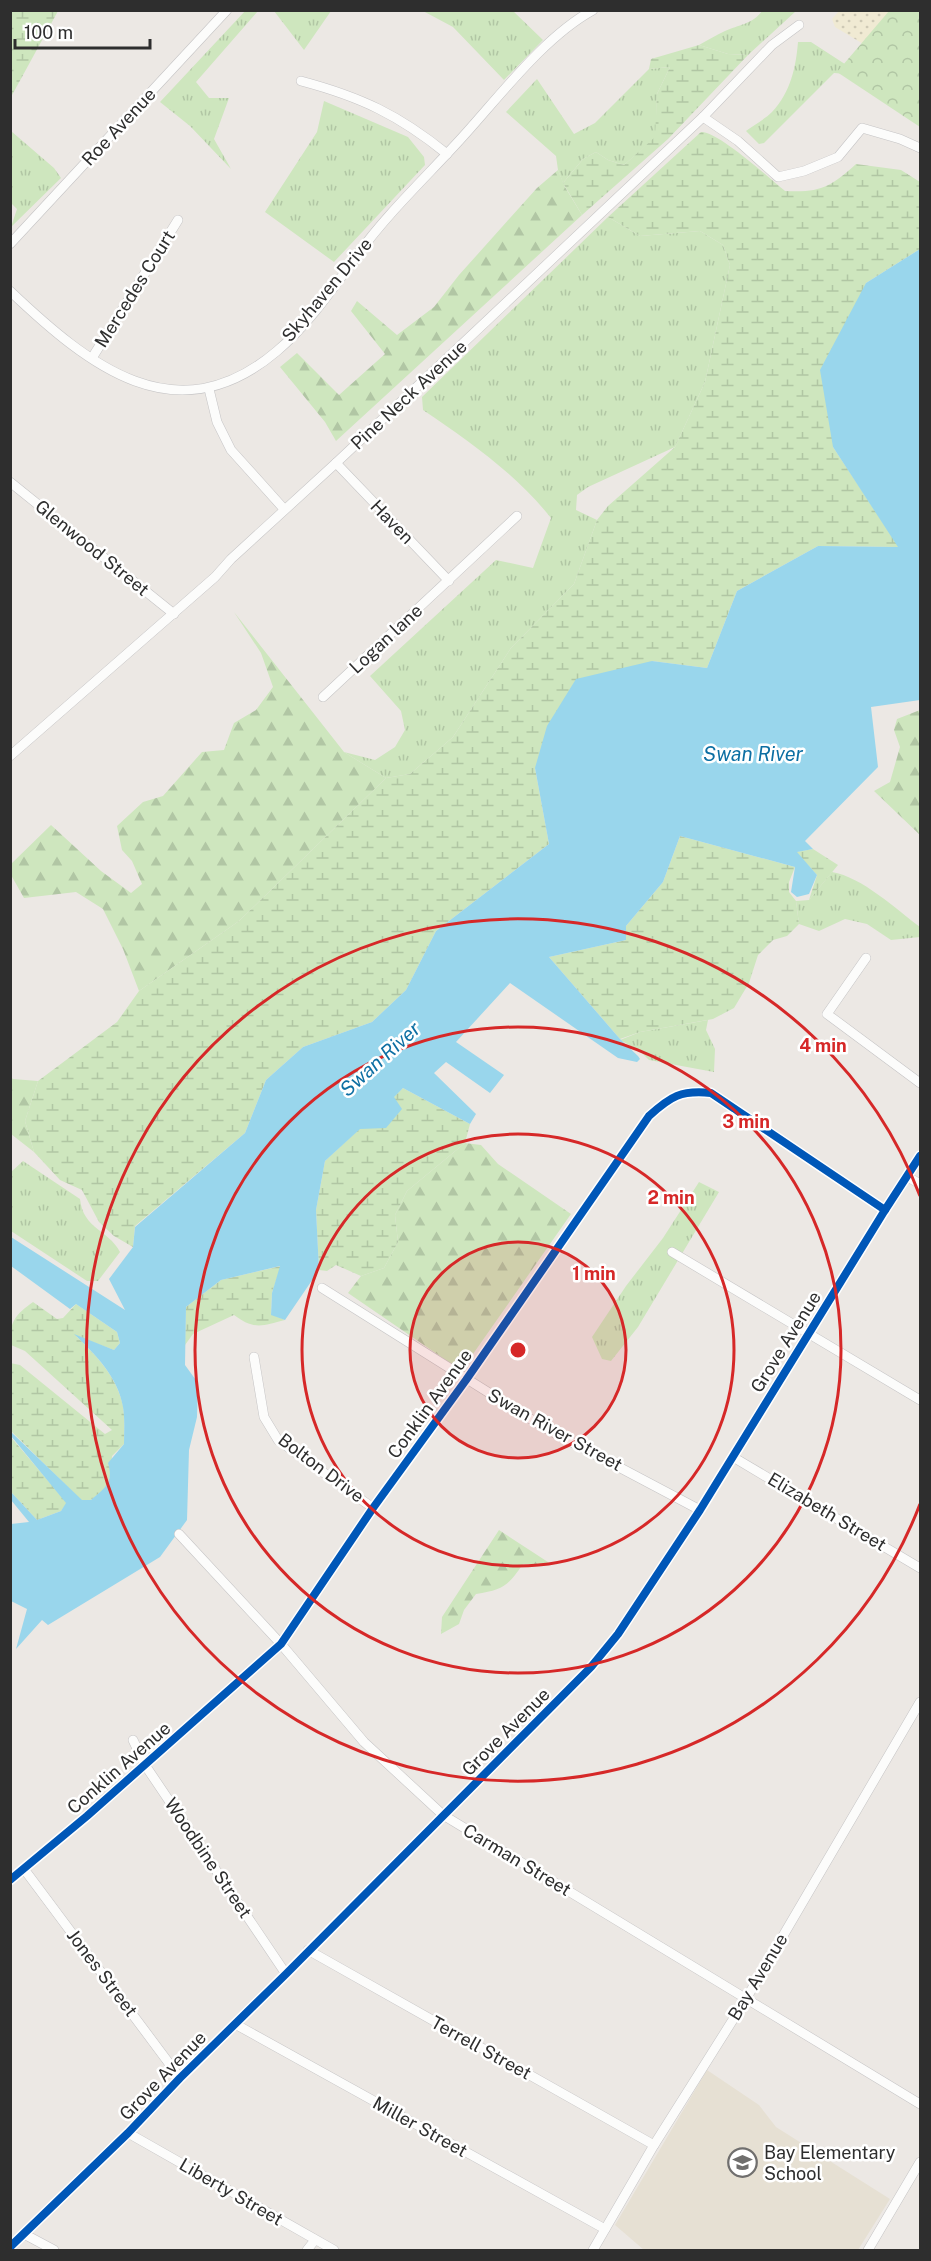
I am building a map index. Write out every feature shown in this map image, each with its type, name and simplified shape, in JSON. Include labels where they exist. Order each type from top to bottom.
[{"type":"street","name":"Roe Avenue","points":[[10,243],[227,10]]},
{"type":"street","name":"Skyhaven Drive","points":[[10,291],[52,331],[121,376],[143,385],[168,389],[209,389],[242,374],[278,350],[321,304],[374,235],[531,62],[564,30],[593,10]]},
{"type":"street","name":"Pine Neck Avenue","points":[[10,756],[174,614],[704,117],[772,45],[799,25]]},
{"type":"street","points":[[301,81],[337,91],[373,105],[420,132],[447,154]]},
{"type":"street","points":[[704,117],[738,141],[778,177],[804,171],[837,157],[861,128],[900,139],[921,148]]},
{"type":"street","name":"Mercedes Court","points":[[92,358],[178,220]]},
{"type":"street","points":[[209,389],[217,422],[231,450],[284,509]]},
{"type":"street","name":"Haven","points":[[336,463],[448,581]]},
{"type":"street","name":"Glenwood Street","points":[[10,482],[174,614]]},
{"type":"street","name":"Logan lane","points":[[323,697],[518,516]]},
{"type":"street","points":[[866,958],[827,1014],[921,1083]]},
{"type":"street","name":"Conklin Avenue","points":[[10,1880],[145,1765],[281,1644],[373,1508],[466,1380],[649,1116],[668,1099],[684,1092],[711,1093],[885,1210]]},
{"type":"street","name":"Grove Avenue","points":[[10,2247],[128,2133],[443,1815],[554,1707],[591,1667],[618,1634],[700,1510],[885,1210],[921,1156]]},
{"type":"street","points":[[908,1177],[921,1184]]},
{"type":"street","points":[[672,1252],[921,1400]]},
{"type":"street","name":"Swan River Street","points":[[322,1288],[545,1428],[700,1510]]},
{"type":"street","name":"Bolton Drive","points":[[254,1358],[264,1417],[278,1440],[373,1508]]},
{"type":"street","name":"Elizabeth Street","points":[[733,1457],[921,1568]]},
{"type":"street","name":"Carman Street","points":[[179,1534],[281,1644],[364,1742],[443,1815],[921,2104]]},
{"type":"street","name":"Bay Avenue","points":[[593,2250],[654,2145],[746,1999],[921,1702]]},
{"type":"street","name":"Woodbine Street","points":[[133,1740],[145,1765],[286,1974]]},
{"type":"street","name":"Jones Street","points":[[24,1869],[180,2078]]},
{"type":"street","name":"Terrell Street","points":[[308,1950],[654,2145]]},
{"type":"street","name":"Miller Street","points":[[235,2024],[605,2229]]},
{"type":"street","name":"Liberty Street","points":[[128,2133],[334,2250]]},
{"type":"street","points":[[868,2250],[921,2162]]},
{"type":"street","points":[[24,2234],[54,2250]]},
{"type":"street","points":[[307,2250],[315,2240]]},
{"type":"shaded area","name":"Bay Elementary School","points":[[707,2070],[759,2105],[776,2127],[890,2199],[858,2250],[644,2250],[615,2225]]},
{"type":"green space","points":[[246,10],[258,11],[196,82],[209,98],[229,98],[214,139],[231,169],[190,126],[160,102]]},
{"type":"green space","points":[[10,11],[58,11],[11,97]]},
{"type":"green space","points":[[274,11],[331,11],[304,50]]},
{"type":"green space","points":[[423,11],[513,11],[543,40],[504,80],[453,27]]},
{"type":"green space","points":[[762,11],[796,11],[748,55],[728,54],[699,45],[750,21]]},
{"type":"green space","points":[[889,11],[920,11],[920,127],[837,72]]},
{"type":"green space","points":[[798,42],[811,42],[891,94],[847,74],[834,73],[764,143],[759,144],[746,131],[772,112],[784,96],[794,69]]},
{"type":"green space","points":[[699,45],[728,54],[748,55],[668,139],[582,215],[563,183],[583,159],[596,152],[608,160],[624,165],[655,137],[657,94],[670,67],[649,69],[651,59]]},
{"type":"green space","points":[[670,67],[657,94],[656,137],[624,165],[608,160],[596,152],[583,159],[563,183],[556,156],[506,112],[537,79],[574,134],[595,123],[649,69]]},
{"type":"green space","points":[[324,101],[408,137],[424,157],[425,165],[334,262],[265,212],[317,132]]},
{"type":"green space","points":[[11,131],[54,168],[61,178],[11,227],[17,209],[11,203]]},
{"type":"green space","points":[[701,132],[731,147],[785,191],[807,191],[824,187],[856,164],[901,170],[920,182],[920,249],[866,283],[833,447],[899,547],[818,546],[737,591],[707,668],[652,661],[535,768],[549,844],[436,931],[406,990],[372,1022],[303,1047],[266,1080],[245,1133],[135,1226],[133,1247],[114,1236],[99,1222],[82,1190],[60,1180],[34,1152],[25,1121],[38,1081],[117,1022],[139,991],[239,921],[386,778],[410,774],[453,737],[511,648],[574,584],[597,520],[608,506],[675,447],[705,382],[730,265],[723,245],[700,231],[640,236],[608,217]]},
{"type":"green space","points":[[558,170],[565,187],[582,215],[336,441],[325,422],[280,367],[297,353],[339,395],[385,354],[351,311],[357,301],[397,335],[434,307],[459,275],[537,188]]},
{"type":"green space","points":[[608,217],[640,236],[700,231],[723,245],[730,265],[705,382],[675,447],[588,487],[577,495],[576,510],[597,520],[574,584],[511,648],[453,737],[410,774],[386,778],[344,752],[375,760],[395,747],[405,730],[401,711],[370,676],[496,560],[533,568],[551,518],[507,473],[474,446],[423,410],[422,397]]},
{"type":"green space","points":[[234,612],[344,752],[386,778],[239,921],[139,991],[123,949],[103,909],[76,892],[24,898],[11,875],[10,865],[51,825],[101,871],[131,893],[142,884],[132,861],[122,850],[117,826],[143,802],[163,796],[202,752],[224,750],[234,723],[256,710],[273,687],[261,653]]},
{"type":"green space","points":[[920,710],[920,835],[874,791],[890,782],[900,747],[894,730],[897,719]]},
{"type":"green space","points":[[680,836],[795,867],[789,882],[789,892],[796,901],[799,924],[787,936],[773,940],[758,955],[749,983],[734,1008],[713,1019],[640,1032],[620,1039],[549,957],[626,940],[626,926],[663,882]]},
{"type":"green space","points":[[813,849],[838,865],[809,900],[817,875],[796,852]]},
{"type":"green space","points":[[832,872],[855,880],[878,895],[920,927],[920,937],[891,940],[867,924],[845,919],[819,931],[799,924],[796,901],[809,900]]},
{"type":"green space","points":[[708,1020],[706,1030],[715,1049],[714,1072],[649,1060],[640,1051],[620,1040],[640,1032]]},
{"type":"green space","points":[[10,1077],[38,1081],[25,1121],[34,1152],[11,1134]]},
{"type":"green space","points":[[403,1088],[470,1124],[465,1143],[407,1191],[395,1215],[398,1242],[384,1268],[361,1276],[336,1265],[327,1271],[319,1270],[316,1210],[325,1161]]},
{"type":"green space","points":[[465,1143],[481,1145],[498,1164],[571,1214],[466,1364],[453,1365],[348,1293],[361,1276],[384,1268],[398,1242],[395,1215],[407,1191]]},
{"type":"green space","points":[[23,1161],[80,1199],[86,1217],[110,1239],[120,1252],[98,1281],[87,1281],[11,1231],[11,1172]]},
{"type":"green space","points":[[699,1182],[719,1192],[638,1327],[611,1361],[602,1359],[592,1337],[626,1286],[663,1238]]},
{"type":"green space","points":[[281,1266],[272,1293],[271,1314],[285,1320],[253,1325],[234,1315],[193,1334],[185,1345],[186,1307],[221,1280]]},
{"type":"green space","points":[[33,1302],[57,1319],[63,1318],[76,1304],[117,1332],[120,1343],[114,1350],[76,1336],[111,1376],[120,1395],[124,1411],[124,1444],[112,1456],[107,1487],[91,1500],[81,1500],[11,1431],[10,1363],[20,1365],[105,1434],[112,1430],[25,1351],[11,1345],[10,1337],[14,1320]]},
{"type":"green space","points":[[10,1436],[67,1503],[61,1511],[37,1520],[11,1492]]},
{"type":"green space","points":[[499,1530],[551,1564],[523,1564],[504,1586],[476,1594],[464,1610],[459,1624],[441,1634],[442,1617]]},
{"type":"sand","points":[[839,11],[920,11],[870,48],[835,27],[832,19]]},
{"type":"water","name":"Swan River","points":[[920,249],[920,700],[871,707],[878,767],[805,841],[813,849],[797,852],[817,875],[809,894],[797,897],[791,892],[795,867],[680,836],[663,882],[626,926],[626,940],[549,957],[620,1039],[638,1056],[640,1059],[637,1062],[618,1058],[510,983],[456,1042],[504,1075],[490,1093],[446,1062],[434,1073],[476,1114],[470,1124],[403,1088],[394,1097],[402,1109],[386,1128],[360,1129],[325,1161],[316,1210],[319,1270],[285,1320],[271,1315],[272,1293],[280,1266],[221,1280],[186,1307],[185,1365],[198,1383],[197,1417],[189,1450],[187,1520],[160,1557],[48,1625],[42,1620],[16,1649],[27,1609],[11,1601],[11,1524],[29,1522],[11,1500],[11,1492],[37,1520],[61,1511],[66,1503],[11,1436],[10,1431],[82,1500],[91,1500],[109,1480],[108,1463],[124,1444],[124,1421],[120,1396],[111,1376],[74,1334],[114,1350],[120,1343],[117,1332],[76,1304],[70,1309],[11,1266],[11,1237],[125,1310],[109,1279],[133,1247],[135,1227],[245,1133],[266,1080],[303,1047],[372,1022],[406,990],[436,931],[549,844],[535,768],[547,726],[576,679],[652,661],[707,668],[737,591],[818,546],[898,547],[833,447],[820,370],[866,283]]},
{"type":"cycle path","points":[[10,1880],[87,1816],[281,1644],[373,1508],[466,1380],[649,1116],[670,1099],[684,1094],[711,1093],[885,1210]]},
{"type":"cycle path","points":[[10,2247],[128,2133],[180,2078],[591,1667],[618,1634],[700,1510],[920,1156]]},
{"type":"place","name":"Bay Elementary School","points":[[743,2163]]}]
